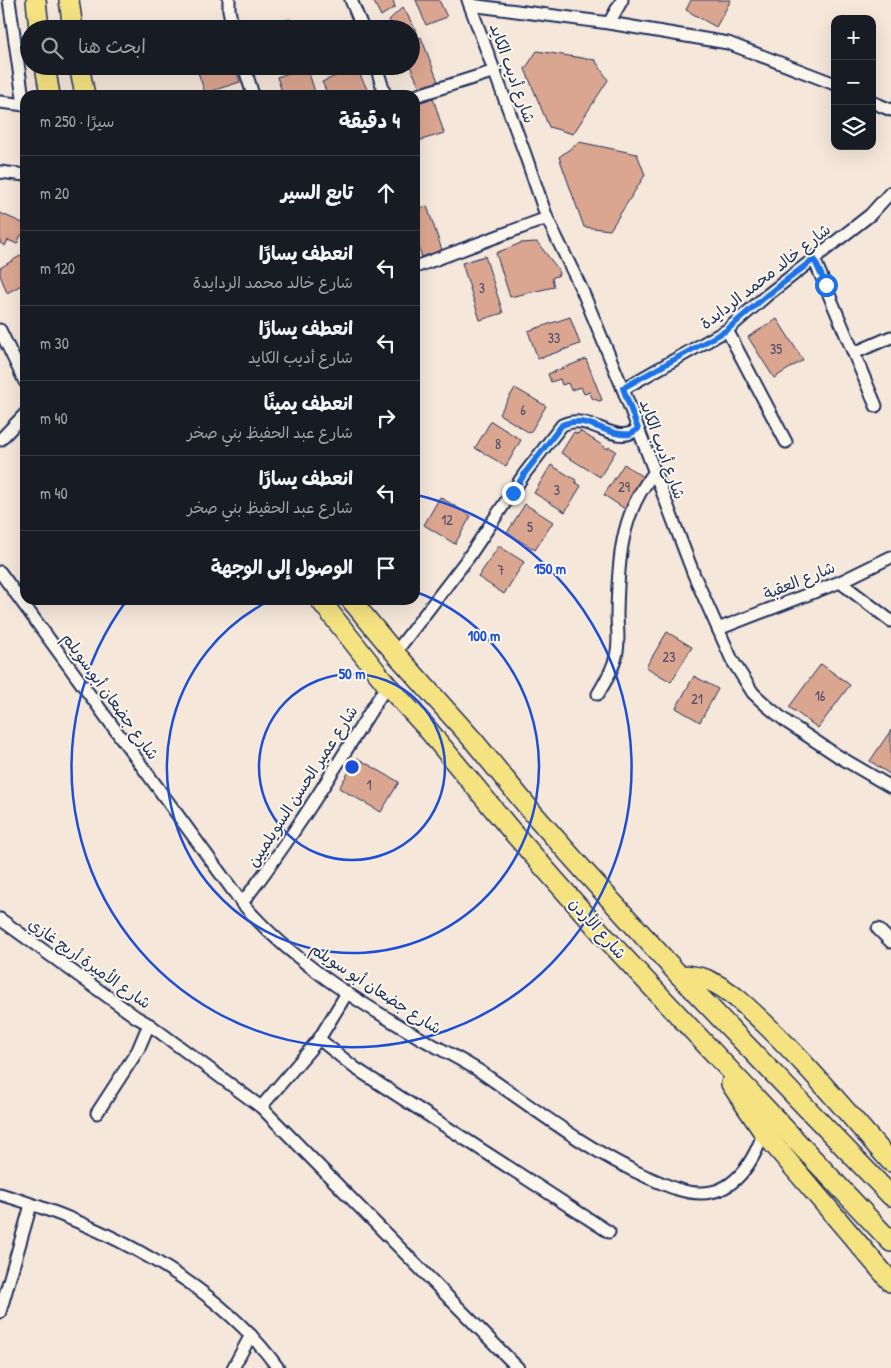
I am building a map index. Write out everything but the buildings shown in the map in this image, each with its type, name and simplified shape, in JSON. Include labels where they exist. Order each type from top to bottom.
[{"type":"highway","points":[[36,0],[38,20]]},
{"type":"highway","points":[[69,0],[72,20]]},
{"type":"highway","points":[[47,75],[49,90]]},
{"type":"highway","points":[[82,75],[84,90]]},
{"type":"highway","name":"شارع الأردن","points":[[324,605],[387,685],[425,726],[510,829],[598,929],[891,1242]]},
{"type":"highway","name":"شارع الأردن","points":[[355,605],[556,839],[679,974],[891,1196]]},
{"type":"highway","points":[[679,974],[696,976],[713,982],[752,1012],[795,1054],[891,1162]]},
{"type":"highway","points":[[682,1019],[764,1133],[891,1282]]},
{"type":"street","points":[[9,0],[22,90]]},
{"type":"street","points":[[229,0],[232,20]]},
{"type":"street","points":[[351,0],[359,20]]},
{"type":"street","points":[[609,24],[622,0]]},
{"type":"street","points":[[469,2],[728,43],[831,82]]},
{"type":"street","name":"شارع أديب الكايد","points":[[469,2],[547,218],[582,290],[623,388],[694,575],[742,677],[753,693],[788,723],[838,756],[891,787]]},
{"type":"street","points":[[420,94],[495,71]]},
{"type":"street","points":[[247,75],[251,90]]},
{"type":"street","points":[[379,75],[383,90]]},
{"type":"street","points":[[0,102],[20,104]]},
{"type":"street","points":[[876,104],[891,110]]},
{"type":"street","points":[[0,172],[20,174]]},
{"type":"street","name":"شارع خالد محمد الردايدة","points":[[623,388],[727,330],[766,296],[870,214],[891,192]]},
{"type":"street","points":[[420,265],[547,218]]},
{"type":"street","points":[[814,259],[876,406]]},
{"type":"street","points":[[0,330],[20,372]]},
{"type":"street","points":[[727,330],[786,442]]},
{"type":"street","points":[[854,353],[891,337]]},
{"type":"street","points":[[0,440],[20,419]]},
{"type":"street","points":[[395,653],[468,558],[525,473],[562,425],[578,421],[592,424],[615,434],[624,435],[638,429]]},
{"type":"street","points":[[598,694],[614,666],[617,655],[621,548],[625,527],[639,494],[654,473]]},
{"type":"street","name":"شارع العقبة","points":[[718,629],[840,582],[891,557]]},
{"type":"street","name":"شارع جضعان أبو سويلم","points":[[0,572],[20,599]]},
{"type":"street","points":[[840,582],[891,621]]},
{"type":"street","name":"شارع جضعان أبو سويلم","points":[[24,605],[242,903],[272,936],[300,960],[347,993],[481,1072],[555,1125],[620,1164],[667,1186],[687,1192],[716,1191],[726,1187],[742,1174],[764,1133],[771,1113]]},
{"type":"street","name":"شارع عمير الحسن السويلميين","points":[[242,903],[260,880],[332,773],[387,685]]},
{"type":"street","name":"شارع الأميرة أريج غازي","points":[[0,919],[136,1017],[150,1025],[138,1050],[97,1112]]},
{"type":"street","points":[[878,929],[891,942]]},
{"type":"street","points":[[261,1107],[319,1039],[347,993]]},
{"type":"street","points":[[150,1025],[261,1107],[518,1368]]},
{"type":"street","points":[[319,1039],[356,1068],[609,1232]]},
{"type":"street","points":[[0,1194],[53,1211],[119,1241],[175,1274],[214,1301],[251,1335],[278,1368]]},
{"type":"street","points":[[0,1312],[32,1204]]},
{"type":"street","points":[[233,1368],[251,1335]]},
{"type":"route","points":[[513,493],[525,473],[562,425],[578,421],[592,424],[615,434],[630,434],[638,429],[623,388],[664,367],[727,330],[766,296],[814,259],[826,285]]}]
